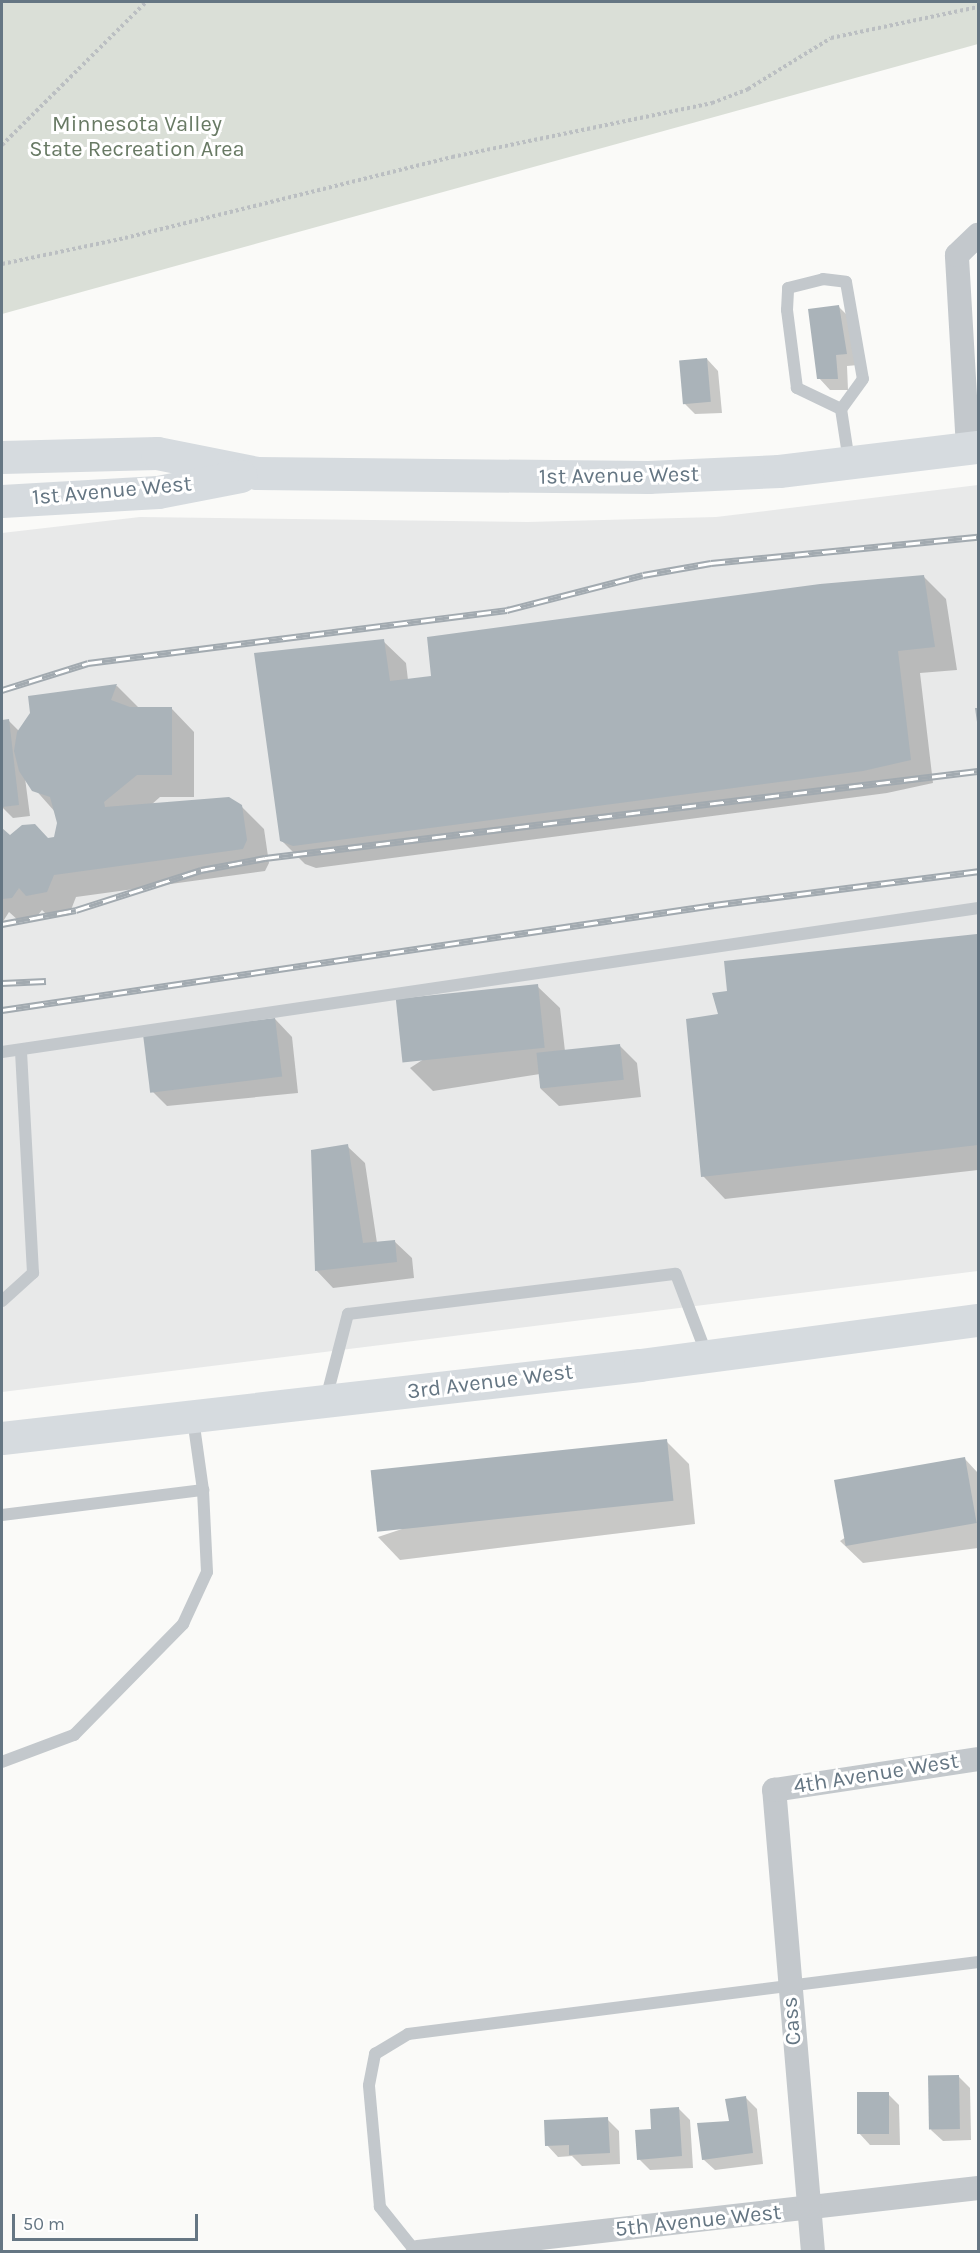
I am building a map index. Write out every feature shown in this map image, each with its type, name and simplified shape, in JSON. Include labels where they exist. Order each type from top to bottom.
[{"type":"main road","name":"1st Avenue West","points":[[2,457],[157,453],[257,473],[648,477],[779,471],[974,448]]},
{"type":"main road","name":"1st Avenue West","points":[[2,501],[158,492],[257,473]]},
{"type":"main road","name":"3rd Avenue West","points":[[2,1438],[707,1356],[978,1321]]},
{"type":"street","points":[[974,448],[970,363],[957,255],[978,235]]},
{"type":"street","name":"4th Avenue West","points":[[774,1790],[978,1758]]},
{"type":"street","name":"Cass","points":[[774,1790],[813,2252]]},
{"type":"street","name":"5th Avenue West","points":[[417,2252],[978,2188]]},
{"type":"lane","points":[[841,409],[797,388],[786,310],[788,288],[823,279],[846,282],[863,380],[841,409],[849,463]]},
{"type":"lane","points":[[2,1053],[978,908]]},
{"type":"lane","points":[[2,1301],[33,1274],[21,1050]]},
{"type":"lane","points":[[325,1401],[348,1314],[676,1274],[707,1356]]},
{"type":"lane","points":[[2,1762],[74,1735],[183,1624],[207,1572],[202,1490],[193,1416]]},
{"type":"lane","points":[[2,1515],[202,1490]]},
{"type":"lane","points":[[417,2252],[380,2207],[369,2085],[375,2054],[408,2034],[978,1962]]},
{"type":"path","points":[[2,145],[146,2]]},
{"type":"path","points":[[2,264],[125,238],[452,157],[712,103],[748,89],[831,38],[978,7]]},
{"type":"shaded area","points":[[978,485],[978,1271],[2,1392],[2,533],[140,517],[528,522],[716,517]]},
{"type":"green space","name":"Minnesota Valley State Recreation Area","points":[[2,2],[978,2],[978,44],[2,314]]},
{"type":"building","points":[[839,305],[847,354],[836,355],[838,379],[817,379],[808,309]]},
{"type":"building","points":[[707,358],[711,402],[683,404],[679,360]]},
{"type":"building","points":[[924,575],[935,647],[898,651],[911,760],[863,771],[293,846],[280,841],[254,653],[384,639],[390,681],[431,676],[427,637],[820,584]]},
{"type":"building","points":[[117,684],[111,700],[130,707],[172,707],[172,775],[137,775],[104,802],[105,807],[229,797],[242,805],[247,840],[243,849],[54,875],[47,892],[26,896],[19,888],[12,898],[2,899],[2,828],[10,835],[22,825],[35,824],[48,838],[54,837],[57,823],[50,797],[32,791],[19,771],[14,751],[17,732],[30,713],[28,696]]},
{"type":"building","points":[[975,708],[978,708],[978,722],[977,722]]},
{"type":"building","points":[[9,719],[19,805],[2,807],[2,720]]},
{"type":"building","points":[[977,934],[978,1145],[701,1177],[686,1019],[718,1014],[712,993],[727,991],[724,961]]},
{"type":"building","points":[[538,984],[545,1048],[402,1063],[396,999]]},
{"type":"building","points":[[275,1018],[282,1077],[150,1093],[143,1034]]},
{"type":"building","points":[[620,1044],[624,1080],[540,1089],[536,1053]]},
{"type":"building","points":[[348,1144],[363,1243],[395,1240],[397,1262],[315,1271],[311,1150]]},
{"type":"building","points":[[667,1439],[673,1501],[377,1532],[371,1470]]},
{"type":"building","points":[[965,1457],[977,1523],[846,1546],[834,1480]]},
{"type":"building","points":[[959,2075],[960,2129],[929,2130],[928,2076]]},
{"type":"building","points":[[857,2092],[889,2092],[889,2134],[857,2134]]},
{"type":"building","points":[[746,2096],[753,2153],[702,2160],[697,2123],[729,2121],[725,2099]]},
{"type":"building","points":[[679,2107],[682,2156],[637,2160],[635,2130],[651,2129],[650,2109]]},
{"type":"building","points":[[608,2117],[610,2153],[569,2155],[569,2145],[545,2146],[544,2120]]},
{"type":"railway","points":[[2,690],[88,663],[507,610],[643,575],[711,563],[978,537]]},
{"type":"railway","points":[[2,924],[76,910],[201,870],[265,858],[978,771]]},
{"type":"railway","points":[[2,1010],[714,905],[978,871]]},
{"type":"railway","points":[[2,983],[46,981]]}]
